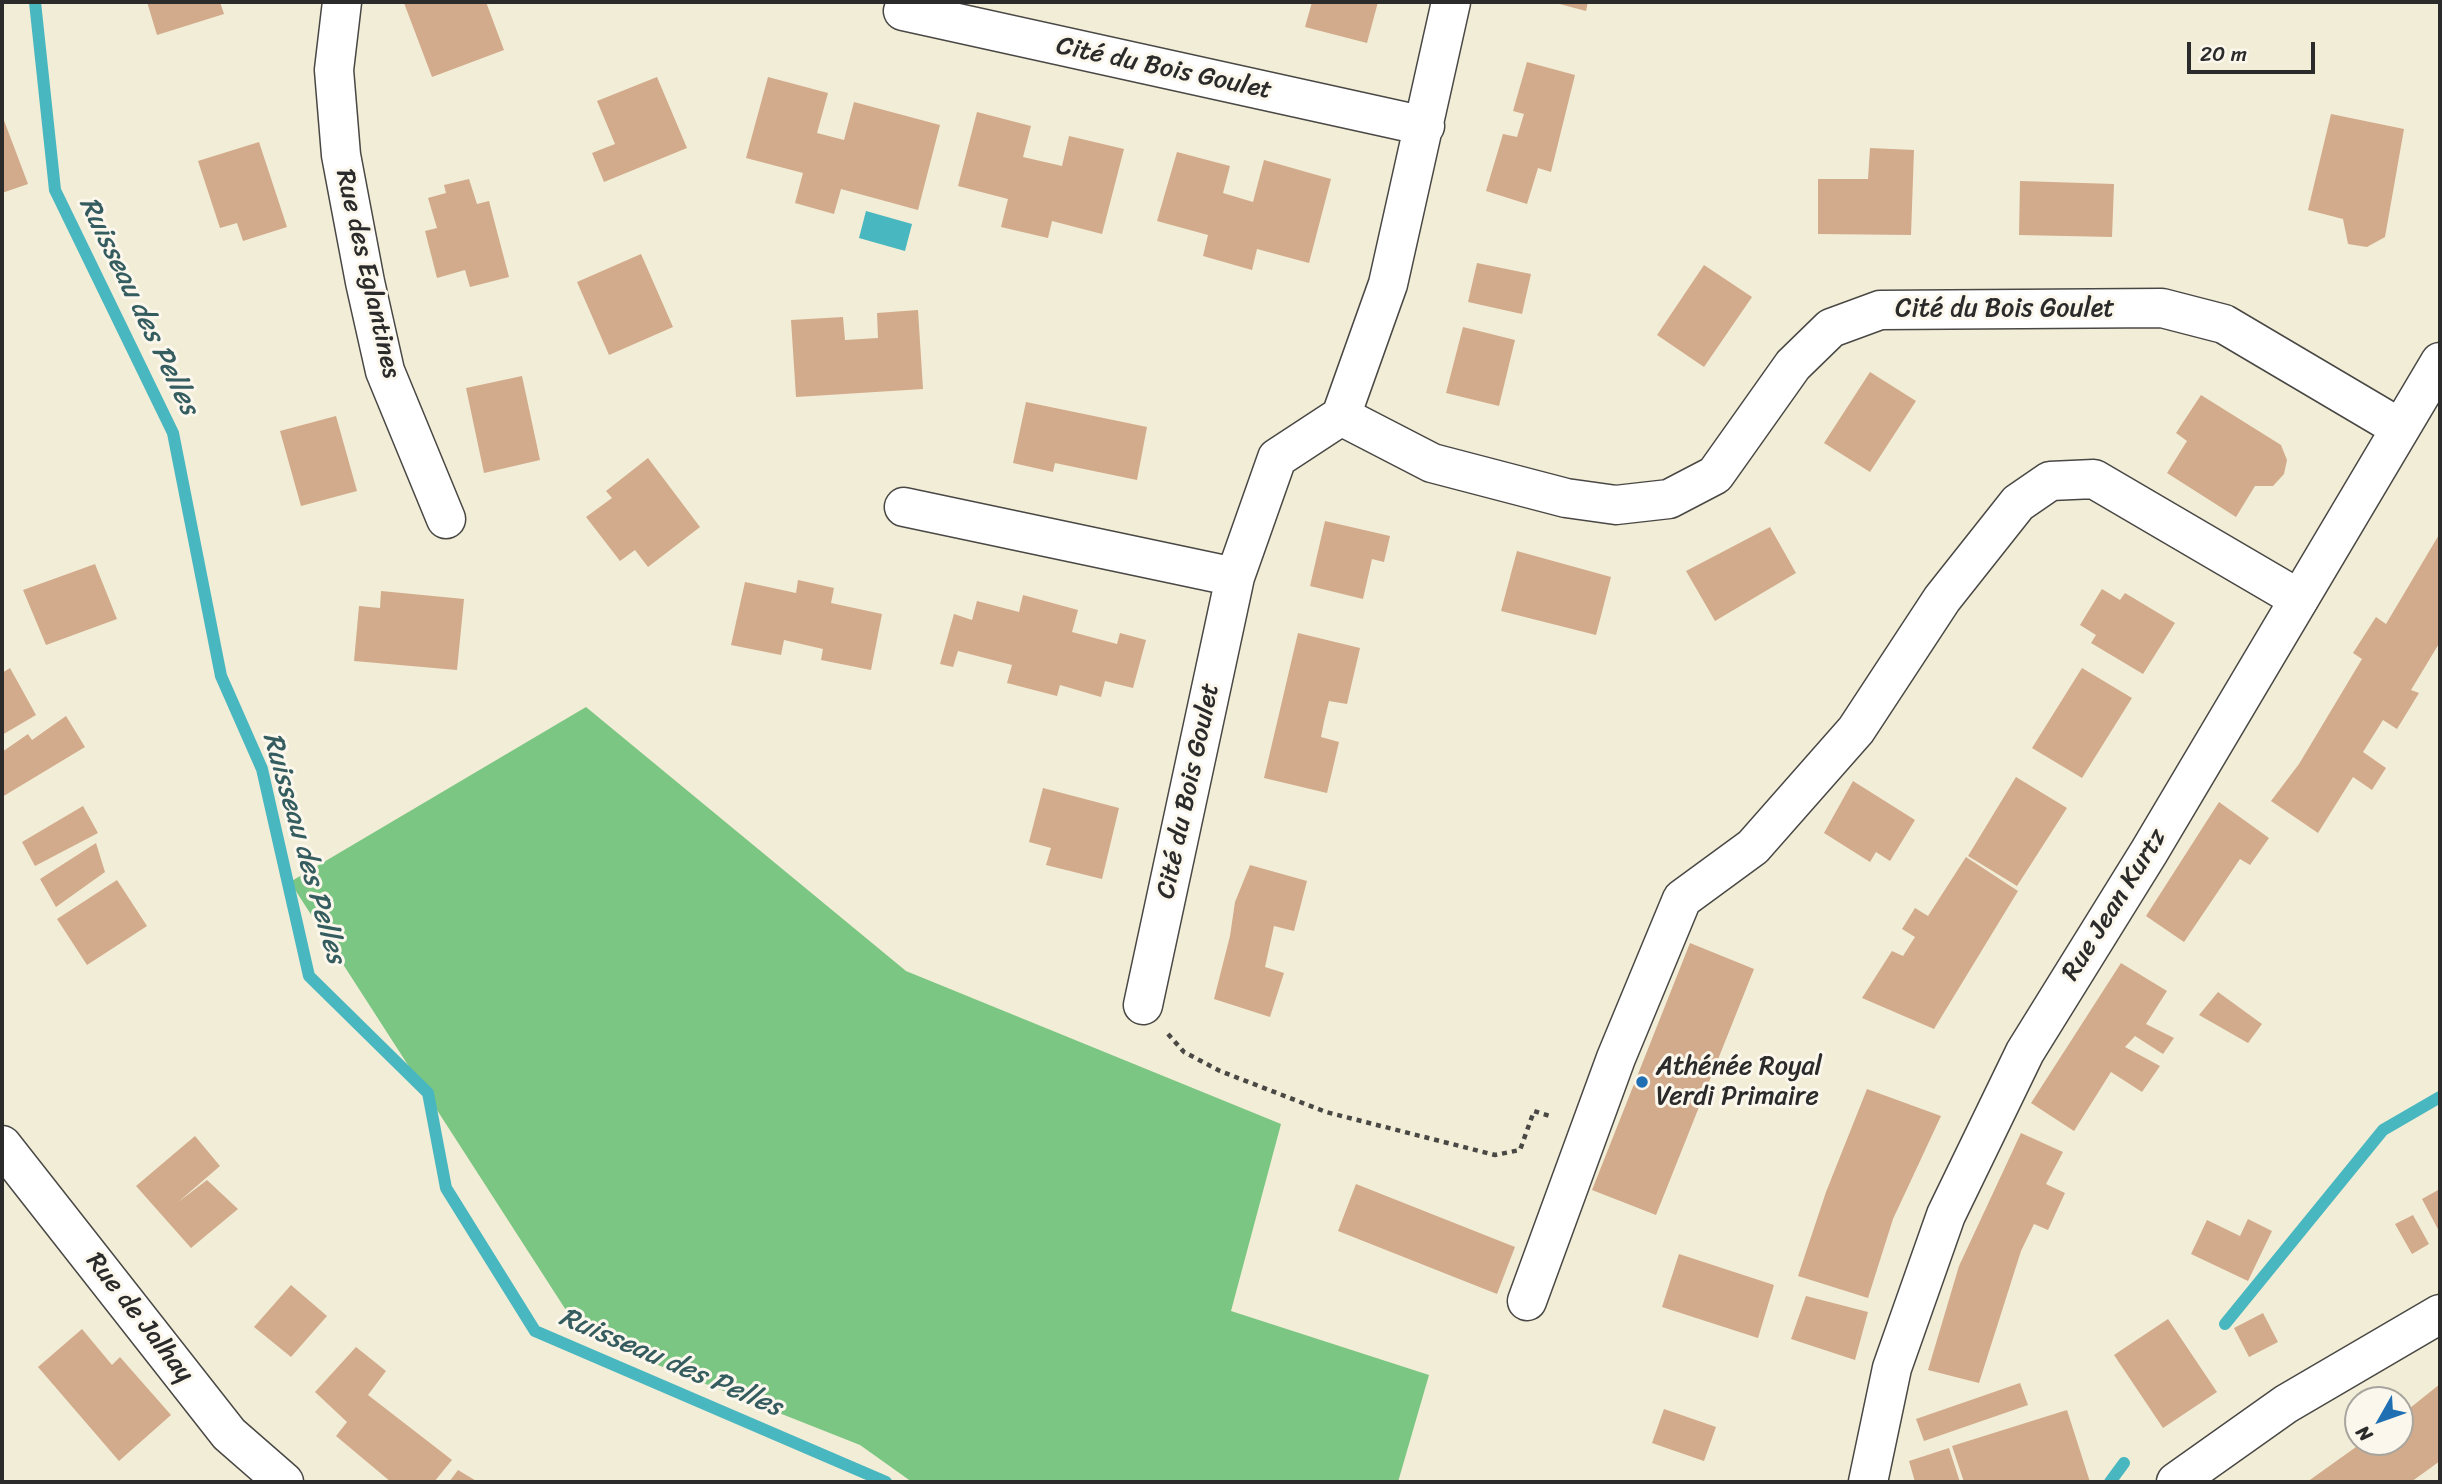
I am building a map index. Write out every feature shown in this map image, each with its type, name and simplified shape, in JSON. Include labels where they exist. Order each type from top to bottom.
[{"type":"street","points":[[1341,416],[1388,284],[1451,2]]},
{"type":"street","name":"Rue des Eglantines","points":[[336,7],[334,70],[341,155],[365,282],[385,371],[446,520]]},
{"type":"street","name":"Cité du Bois Goulet","points":[[903,11],[1425,126]]},
{"type":"street","name":"Cité du Bois Goulet","points":[[1143,1005],[1235,577],[1277,458],[1341,416],[1432,463],[1552,494],[1616,505],[1669,499],[1715,475],[1793,365],[1831,328],[1880,310],[2162,308],[2224,324],[2400,428]]},
{"type":"street","name":"Rue Jean Kurtz","points":[[1868,1482],[1892,1368],[1946,1215],[2012,1077],[2440,362]]},
{"type":"street","points":[[1527,1301],[1591,1128],[1682,899],[1753,847],[1856,730],[1942,598],[2018,503],[2050,481],[2094,479],[2299,599]]},
{"type":"street","points":[[904,507],[1235,577]]},
{"type":"street","name":"Rue de Jalhay","points":[[2,1145],[229,1434],[284,1482]]},
{"type":"street","points":[[2176,1482],[2286,1404],[2440,1314]]},
{"type":"path","points":[[1143,1005],[1184,1052],[1220,1071],[1326,1112],[1495,1155],[1520,1150],[1534,1111],[1591,1128]]},
{"type":"green space","points":[[586,707],[906,971],[1281,1124],[1231,1311],[1429,1375],[1398,1482],[912,1482],[860,1445],[582,1335],[290,882]]},
{"type":"water","points":[[866,211],[912,224],[905,251],[859,238]]},
{"type":"building","points":[[147,2],[220,2],[224,14],[157,35]]},
{"type":"building","points":[[486,2],[504,50],[432,77],[404,3]]},
{"type":"building","points":[[1312,2],[1378,2],[1367,43],[1305,27]]},
{"type":"building","points":[[1552,2],[1588,2],[1586,11]]},
{"type":"building","points":[[1527,62],[1575,75],[1551,172],[1538,168],[1527,204],[1486,191],[1503,134],[1517,137],[1524,114],[1513,111]]},
{"type":"building","points":[[657,77],[687,148],[604,182],[592,153],[615,144],[597,101]]},
{"type":"building","points":[[768,77],[828,93],[817,133],[844,140],[854,102],[940,125],[918,210],[841,189],[834,214],[795,203],[803,173],[746,158]]},
{"type":"building","points":[[977,112],[1031,126],[1023,157],[1062,166],[1069,136],[1124,149],[1102,234],[1052,221],[1048,238],[1001,227],[1008,199],[958,186]]},
{"type":"building","points":[[2331,114],[2404,129],[2385,237],[2367,247],[2348,244],[2343,219],[2308,210]]},
{"type":"building","points":[[2,115],[28,184],[2,193]]},
{"type":"building","points":[[259,142],[287,227],[243,241],[237,223],[220,228],[198,161]]},
{"type":"building","points":[[1870,148],[1914,150],[1911,235],[1818,234],[1818,179],[1868,179]]},
{"type":"building","points":[[1177,152],[1230,166],[1223,193],[1253,202],[1264,160],[1331,179],[1309,263],[1257,249],[1252,270],[1203,256],[1208,235],[1157,221]]},
{"type":"building","points":[[469,179],[477,204],[489,201],[509,277],[470,287],[465,270],[437,278],[425,231],[437,228],[428,198],[446,193],[444,185]]},
{"type":"building","points":[[2020,181],[2114,184],[2112,237],[2019,235]]},
{"type":"building","points":[[641,254],[673,327],[609,355],[577,282]]},
{"type":"building","points":[[1477,263],[1531,274],[1522,314],[1468,302]]},
{"type":"building","points":[[1704,265],[1752,297],[1704,367],[1657,335]]},
{"type":"building","points":[[918,310],[923,389],[796,397],[791,320],[843,317],[845,340],[878,338],[877,313]]},
{"type":"building","points":[[1463,327],[1515,340],[1499,406],[1446,393]]},
{"type":"building","points":[[1870,372],[1916,401],[1870,472],[1824,443]]},
{"type":"building","points":[[522,376],[540,460],[484,473],[466,388]]},
{"type":"building","points":[[2201,395],[2281,445],[2287,460],[2284,474],[2273,486],[2255,486],[2236,517],[2167,473],[2187,441],[2176,433]]},
{"type":"building","points":[[1026,402],[1147,427],[1137,480],[1055,463],[1053,472],[1013,463]]},
{"type":"building","points":[[336,416],[357,491],[301,506],[280,431]]},
{"type":"building","points":[[648,458],[700,527],[648,567],[635,550],[620,561],[586,517],[612,498],[606,491]]},
{"type":"building","points":[[1325,521],[1390,536],[1384,562],[1372,559],[1363,599],[1310,586]]},
{"type":"building","points":[[1770,527],[1796,573],[1715,621],[1686,571]]},
{"type":"building","points":[[2440,533],[2440,642],[2411,690],[2419,693],[2397,729],[2383,720],[2363,752],[2386,768],[2372,790],[2353,777],[2318,833],[2271,801],[2299,764],[2362,659],[2353,653],[2376,617],[2386,624]]},
{"type":"building","points":[[1517,551],[1611,577],[1596,635],[1501,611]]},
{"type":"building","points":[[95,564],[117,619],[46,645],[23,590]]},
{"type":"building","points":[[798,580],[834,588],[831,603],[882,614],[871,670],[821,660],[823,649],[784,640],[781,655],[731,645],[745,582],[796,593]]},
{"type":"building","points":[[2102,589],[2120,600],[2125,593],[2175,623],[2143,674],[2091,643],[2096,635],[2080,625]]},
{"type":"building","points":[[381,591],[464,599],[457,670],[354,661],[359,606],[380,608]]},
{"type":"building","points":[[1023,595],[1078,610],[1072,632],[1117,644],[1120,633],[1146,640],[1133,688],[1105,681],[1101,697],[1060,685],[1057,696],[1007,683],[1012,665],[958,651],[953,667],[940,664],[954,614],[972,620],[977,601],[1019,612]]},
{"type":"building","points":[[1298,633],[1360,648],[1347,704],[1329,701],[1324,722],[1321,737],[1339,742],[1327,793],[1264,778]]},
{"type":"building","points":[[10,668],[36,715],[2,735],[2,673]]},
{"type":"building","points":[[2082,668],[2132,698],[2082,778],[2032,748]]},
{"type":"building","points":[[66,716],[85,747],[2,797],[2,752],[28,734],[32,740]]},
{"type":"building","points":[[2016,777],[2067,808],[2017,886],[1968,856]]},
{"type":"building","points":[[1853,781],[1915,820],[1890,861],[1876,852],[1870,862],[1824,833]]},
{"type":"building","points":[[1043,788],[1119,808],[1102,879],[1046,865],[1051,848],[1029,842]]},
{"type":"building","points":[[2219,802],[2269,838],[2250,865],[2240,859],[2184,942],[2146,916]]},
{"type":"building","points":[[83,806],[98,833],[35,866],[22,842]]},
{"type":"building","points":[[96,843],[105,872],[56,907],[40,879]]},
{"type":"building","points":[[1966,857],[2018,891],[1934,1029],[1862,998],[1892,951],[1903,956],[1915,937],[1902,929],[1915,908],[1928,916]]},
{"type":"building","points":[[1250,865],[1307,881],[1294,931],[1274,926],[1265,967],[1284,973],[1270,1017],[1214,999],[1230,936],[1235,902]]},
{"type":"building","points":[[117,880],[147,926],[87,965],[57,919]]},
{"type":"building","points":[[1690,943],[1754,969],[1656,1215],[1592,1190]]},
{"type":"building","points":[[2121,963],[2167,991],[2146,1024],[2174,1038],[2163,1054],[2135,1036],[2125,1047],[2160,1066],[2142,1092],[2111,1072],[2074,1131],[2031,1103]]},
{"type":"building","points":[[2218,992],[2262,1024],[2248,1043],[2199,1015]]},
{"type":"building","points":[[1867,1089],[1941,1116],[1893,1219],[1868,1298],[1798,1276],[1826,1192]]},
{"type":"building","points":[[2021,1133],[2063,1152],[2046,1184],[2065,1193],[2048,1230],[2034,1224],[2021,1251],[1979,1383],[1928,1370],[1959,1266]]},
{"type":"building","points":[[195,1136],[220,1166],[177,1203],[207,1180],[238,1209],[191,1248],[136,1186]]},
{"type":"building","points":[[1356,1184],[1515,1247],[1497,1294],[1338,1231]]},
{"type":"building","points":[[2440,1189],[2440,1233],[2422,1199]]},
{"type":"building","points":[[2413,1215],[2429,1244],[2412,1254],[2395,1224]]},
{"type":"building","points":[[2248,1219],[2272,1231],[2248,1281],[2191,1254],[2207,1220],[2240,1236]]},
{"type":"building","points":[[1679,1254],[1774,1285],[1758,1338],[1662,1307]]},
{"type":"building","points":[[291,1285],[327,1316],[291,1357],[254,1327]]},
{"type":"building","points":[[1806,1296],[1868,1312],[1855,1360],[1791,1339]]},
{"type":"building","points":[[2263,1313],[2278,1342],[2249,1357],[2234,1328]]},
{"type":"building","points":[[2168,1319],[2217,1392],[2163,1428],[2114,1355]]},
{"type":"building","points":[[82,1329],[112,1365],[120,1357],[171,1415],[119,1461],[38,1367]]},
{"type":"building","points":[[356,1347],[386,1371],[368,1395],[452,1460],[434,1482],[391,1482],[336,1436],[347,1422],[315,1392]]},
{"type":"building","points":[[2020,1383],[2028,1405],[1924,1441],[1916,1419]]},
{"type":"building","points":[[2440,1384],[2440,1461],[2411,1482],[2307,1482],[2344,1456],[2414,1456],[2414,1405]]},
{"type":"building","points":[[1664,1409],[1716,1427],[1704,1461],[1652,1443]]},
{"type":"building","points":[[2067,1410],[2090,1482],[1964,1482],[1952,1446]]},
{"type":"building","points":[[1949,1448],[1960,1482],[1915,1482],[1909,1461]]},
{"type":"building","points":[[458,1470],[478,1482],[449,1482]]},
{"type":"waterway","name":"Ruisseau des Pelles","points":[[35,2],[55,190],[173,433],[221,676],[262,769],[309,976],[428,1093],[446,1188],[535,1331],[886,1482]]},
{"type":"waterway","points":[[2225,1324],[2383,1130],[2440,1097]]},
{"type":"waterway","points":[[2110,1482],[2124,1463]]},
{"type":"place","name":"Athénée Royal Verdi Primaire","points":[[1642,1082]]}]
